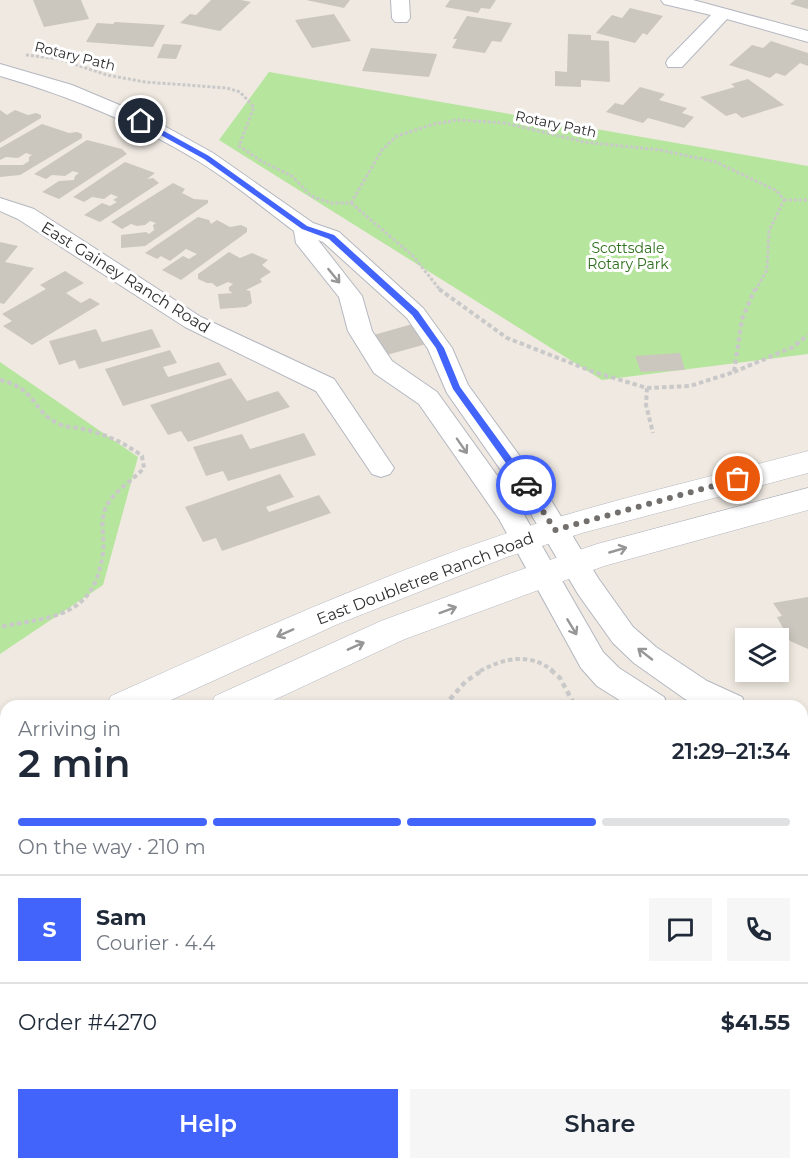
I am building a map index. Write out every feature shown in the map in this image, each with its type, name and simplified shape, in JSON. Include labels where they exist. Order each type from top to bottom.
[{"type":"main road","name":"East Doubletree Ranch Road","points":[[137,700],[326,615],[524,540],[745,477],[808,462]]},
{"type":"main road","points":[[241,700],[393,630],[543,576],[608,553],[808,499]]},
{"type":"street","points":[[670,0],[723,12],[808,37]]},
{"type":"street","points":[[675,63],[723,12]]},
{"type":"street","points":[[0,70],[65,89],[141,121],[206,157],[305,228],[331,237],[415,313],[440,348],[456,387],[538,502],[622,635],[645,655],[696,690],[718,700]]},
{"type":"street","name":"East Gainey Ranch Road","points":[[0,204],[26,214],[193,322],[325,385],[381,468]]},
{"type":"street","points":[[305,228],[308,243],[350,296],[360,331],[383,367],[428,398],[509,513],[592,660],[608,678],[642,700]]},
{"type":"street","points":[[356,315],[402,302]]},
{"type":"street","points":[[428,398],[456,387]]},
{"type":"street","points":[[656,700],[676,676]]},
{"type":"path","name":"Rotary Path","points":[[22,54],[59,59],[107,75],[145,82],[226,88],[240,92],[254,107],[239,146],[261,161],[292,176],[311,196],[331,202],[351,203],[367,178],[371,166],[397,136],[434,124],[458,120],[505,123],[584,142],[660,150],[716,162],[777,190],[784,200]]},
{"type":"path","points":[[734,372],[742,320],[749,300],[767,270],[769,231],[784,200],[808,200]]},
{"type":"path","points":[[351,203],[413,256],[437,288],[507,338],[594,372],[646,388],[690,386],[734,372],[793,347],[808,335]]},
{"type":"path","points":[[0,380],[14,382],[25,387],[47,417],[59,425],[94,432],[129,445],[142,456],[144,468],[136,478],[116,494],[105,508],[102,529],[104,550],[100,576],[90,598],[68,614],[0,627]]},
{"type":"path","points":[[646,388],[646,405],[653,434]]},
{"type":"path","points":[[449,700],[472,674],[501,660],[524,658],[543,663],[559,675],[570,700]]},
{"type":"green space","name":"Scottsdale Rotary Park","points":[[269,72],[808,166],[808,354],[602,380],[219,140]]},
{"type":"green space","points":[[0,362],[138,457],[103,585],[0,654]]},
{"type":"building","points":[[33,0],[81,0],[89,19],[44,27]]},
{"type":"building","points":[[211,0],[251,2],[220,31],[180,23],[190,14],[196,15]]},
{"type":"building","points":[[306,0],[350,0],[344,8]]},
{"type":"building","points":[[450,0],[496,0],[490,9],[481,8],[478,13],[445,7]]},
{"type":"building","points":[[795,0],[808,0],[808,9],[790,4]]},
{"type":"building","points":[[630,8],[663,16],[647,35],[643,33],[635,43],[596,33],[612,15],[622,18]]},
{"type":"building","points":[[334,14],[351,41],[312,48],[295,20]]},
{"type":"building","points":[[467,16],[512,23],[501,42],[492,41],[485,53],[452,48],[457,39],[453,39]]},
{"type":"building","points":[[115,22],[165,25],[153,47],[86,42],[97,23],[113,24]]},
{"type":"building","points":[[568,34],[591,35],[591,40],[609,41],[610,82],[581,80],[581,87],[555,86],[555,71],[567,72]]},
{"type":"building","points":[[771,41],[808,53],[808,66],[800,63],[785,76],[776,73],[770,78],[729,65],[752,45],[763,48]]},
{"type":"building","points":[[163,44],[182,45],[176,59],[157,58]]},
{"type":"building","points":[[371,48],[437,54],[429,77],[362,71]]},
{"type":"building","points":[[748,79],[784,105],[742,118],[736,113],[726,116],[700,97],[735,87],[731,84]]},
{"type":"building","points":[[640,87],[665,94],[659,100],[687,108],[682,113],[694,117],[684,128],[648,118],[643,123],[606,112],[615,103],[623,105]]},
{"type":"building","points":[[0,110],[7,115],[15,110],[28,115],[36,113],[41,115],[41,118],[0,143]]},
{"type":"building","points":[[42,124],[69,133],[77,132],[82,134],[82,138],[20,175],[0,177],[0,165],[23,165],[32,155],[26,153],[18,158],[6,157],[0,160],[0,148]]},
{"type":"building","points":[[87,140],[122,149],[127,154],[59,199],[42,192],[59,181],[74,180],[79,173],[73,171],[65,176],[52,175],[46,179],[34,174]]},
{"type":"building","points":[[125,162],[155,173],[147,179],[153,178],[159,183],[100,222],[84,215],[102,203],[110,206],[117,202],[113,200],[118,197],[111,194],[104,199],[92,197],[84,202],[73,197]]},
{"type":"building","points":[[173,183],[185,189],[182,193],[194,199],[208,200],[208,203],[145,246],[121,248],[121,235],[146,232],[149,234],[154,230],[153,225],[156,223],[150,221],[145,225],[137,226],[131,224],[122,229],[111,222]]},
{"type":"building","points":[[198,217],[209,220],[211,224],[217,220],[230,227],[241,225],[247,228],[247,232],[181,280],[162,270],[183,256],[189,259],[197,254],[186,249],[170,261],[161,256],[157,259],[145,253]]},
{"type":"building","points":[[0,242],[18,246],[5,262],[34,268],[4,304],[0,303]]},
{"type":"building","points":[[229,252],[240,258],[252,253],[268,260],[262,265],[271,272],[260,279],[262,282],[246,290],[250,291],[252,303],[246,307],[220,309],[218,294],[233,293],[229,291],[229,287],[233,284],[228,282],[217,287],[198,279],[198,274]]},
{"type":"building","points":[[65,271],[84,283],[66,293],[81,303],[90,298],[100,304],[32,345],[3,326],[12,321],[2,314],[46,289],[40,285]]},
{"type":"building","points":[[416,323],[430,343],[383,356],[370,336]]},
{"type":"building","points":[[96,329],[102,342],[152,329],[161,347],[79,369],[75,360],[59,365],[49,341]]},
{"type":"building","points":[[170,350],[177,363],[163,367],[168,377],[219,362],[227,375],[123,406],[105,369]]},
{"type":"building","points":[[680,353],[685,370],[641,372],[635,356]]},
{"type":"building","points":[[231,378],[247,401],[278,391],[290,407],[188,442],[181,431],[168,435],[150,405]]},
{"type":"building","points":[[304,433],[316,455],[228,481],[223,471],[206,476],[193,447],[242,434],[250,449]]},
{"type":"building","points":[[280,474],[294,497],[266,507],[269,512],[319,495],[331,513],[222,551],[216,538],[203,542],[185,507]]},
{"type":"building","points":[[808,597],[808,649],[790,641],[789,628],[783,628],[777,617],[782,616],[773,603]]},
{"type":"way so far","points":[[526,485],[555,530],[738,479]]},
{"type":"route","points":[[141,121],[206,157],[305,228],[331,237],[415,313],[440,348],[456,387],[526,485]]}]
